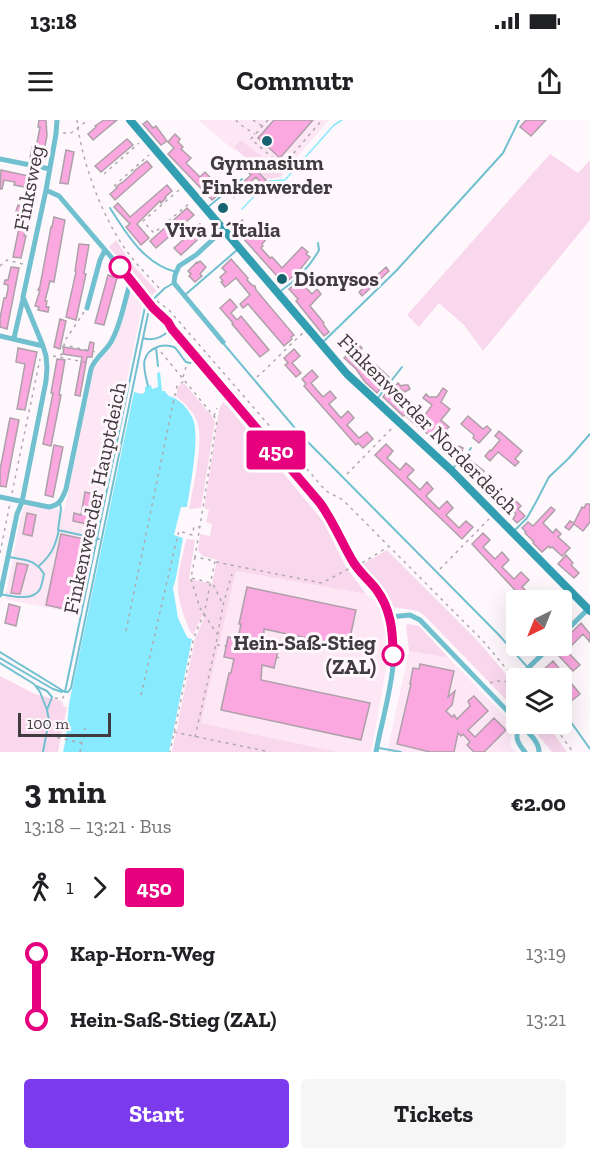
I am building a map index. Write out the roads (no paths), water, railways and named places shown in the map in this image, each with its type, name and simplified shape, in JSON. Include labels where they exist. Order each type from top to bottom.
[{"type":"street","name":"Finksweg","points":[[14,338],[46,190],[57,120]]},
{"type":"street","name":"Finkenwerder Norderdeich","points":[[130,120],[347,374],[451,470],[589,610]]},
{"type":"street","points":[[0,159],[50,169]]},
{"type":"street","points":[[46,190],[59,196],[315,495],[327,512],[355,565],[378,592],[390,617],[393,662],[376,750]]},
{"type":"street","points":[[223,342],[174,283],[176,272],[182,264],[196,255],[224,229]]},
{"type":"street","points":[[87,308],[100,260],[105,250]]},
{"type":"street","points":[[0,497],[49,507],[56,506],[60,502],[66,489],[89,376],[93,364],[114,336],[132,281]]},
{"type":"street","points":[[0,594],[17,514],[22,502],[46,381],[46,356],[23,297]]},
{"type":"street","points":[[0,336],[43,346]]},
{"type":"street","points":[[572,626],[589,610]]},
{"type":"street","points":[[390,617],[410,615],[420,620],[506,709]]},
{"type":"street","points":[[528,668],[541,656]]},
{"type":"street","points":[[516,734],[519,745],[525,752]]},
{"type":"street","points":[[529,734],[540,748],[539,752]]},
{"type":"lane","points":[[321,344],[396,271],[503,153],[519,120]]},
{"type":"lane","points":[[206,209],[242,179]]},
{"type":"lane","points":[[110,208],[137,246],[161,266],[176,272]]},
{"type":"lane","points":[[279,292],[314,260],[320,250],[318,243]]},
{"type":"lane","points":[[185,295],[240,247]]},
{"type":"lane","points":[[64,692],[145,308],[151,305],[165,288],[174,283]]},
{"type":"lane","name":"Finkenwerder Hauptdeich","points":[[64,692],[68,692],[70,688],[151,305]]},
{"type":"lane","points":[[142,339],[162,337],[172,329]]},
{"type":"lane","points":[[223,342],[300,434],[499,635],[528,668]]},
{"type":"lane","points":[[148,386],[144,359],[156,348],[165,345],[173,347],[188,363],[197,358]]},
{"type":"lane","points":[[156,348],[158,366]]},
{"type":"lane","points":[[375,401],[402,367]]},
{"type":"lane","points":[[513,533],[526,518],[549,477],[590,434]]},
{"type":"lane","points":[[451,470],[468,454],[471,448]]},
{"type":"lane","points":[[39,566],[56,546],[60,502]]},
{"type":"lane","points":[[59,530],[102,539]]},
{"type":"lane","points":[[0,594],[23,597],[35,594],[40,590],[44,574],[39,566],[31,561],[8,557]]},
{"type":"lane","points":[[0,652],[64,692]]},
{"type":"lane","points":[[0,658],[53,689],[64,692]]},
{"type":"lane","points":[[0,663],[47,691],[52,697],[47,710]]},
{"type":"lane","points":[[34,684],[47,710],[49,725],[43,752]]},
{"type":"lane","points":[[572,724],[590,749]]},
{"type":"lane","points":[[376,750],[401,752]]},
{"type":"water","points":[[160,372],[162,391],[179,401],[187,410],[192,417],[195,435],[194,461],[187,507],[181,507],[174,535],[183,538],[173,588],[178,618],[188,638],[192,639],[169,752],[63,752],[69,704],[134,392],[142,394],[145,392],[145,387],[151,385],[152,389],[158,387],[157,373]]},
{"type":"waterway","points":[[242,209],[269,181],[285,180],[334,125],[342,120]]},
{"type":"place","name":"Gymnasium Finkenwerder","points":[[267,141]]},
{"type":"place","name":"Viva L´Italia","points":[[223,208]]},
{"type":"place","name":"Dionysos","points":[[282,279]]},
{"type":"place","name":"Hein-Saß-Stieg (ZAL)","points":[[393,655]]}]
